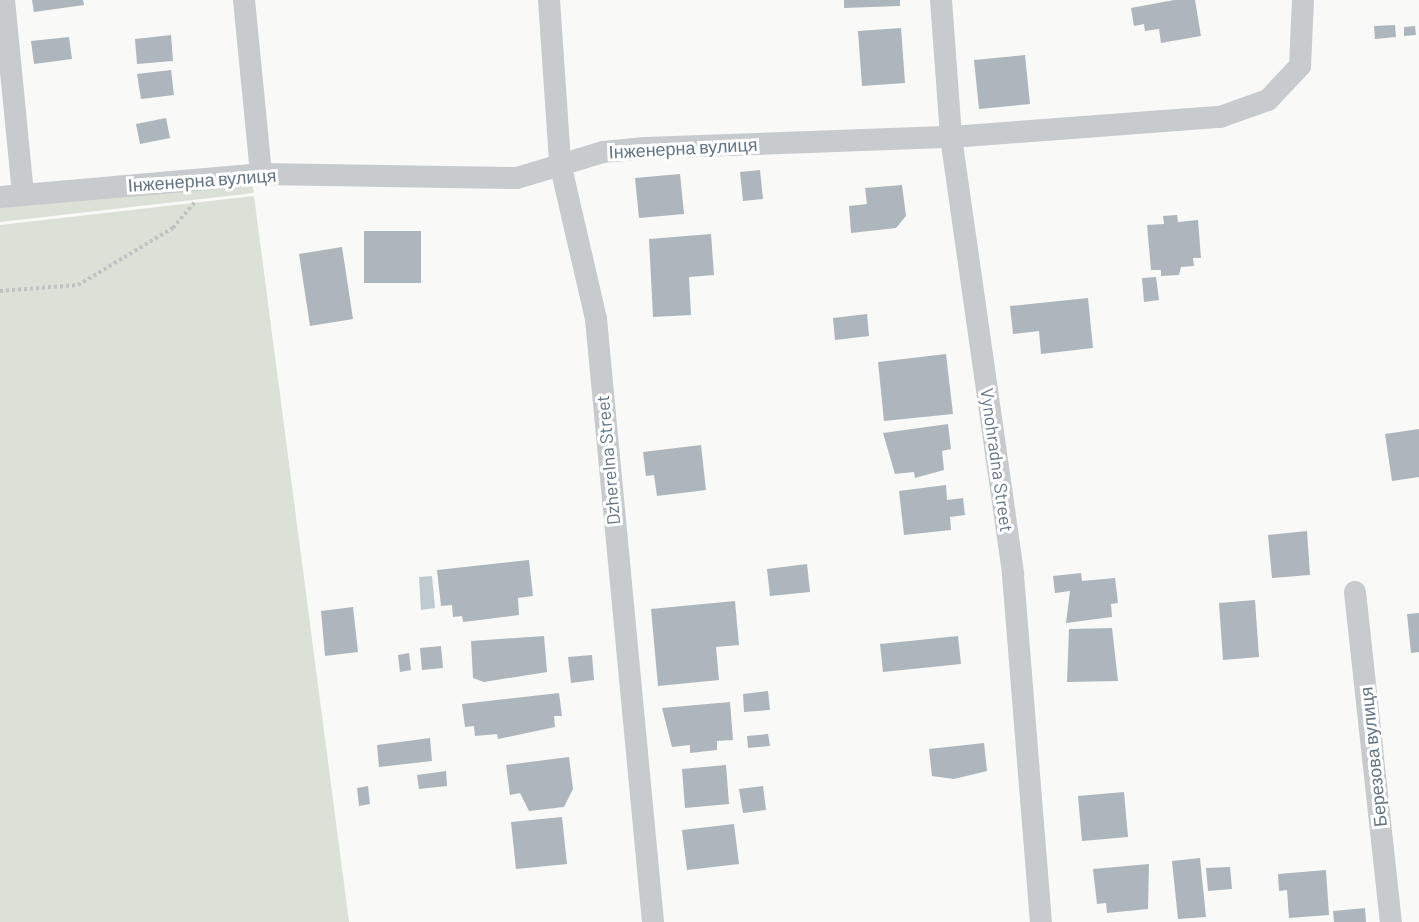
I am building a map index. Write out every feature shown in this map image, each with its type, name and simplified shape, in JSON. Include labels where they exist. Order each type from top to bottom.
[{"type":"street","points":[[4,0],[7,199]]},
{"type":"street","points":[[244,0],[261,174]]},
{"type":"street","name":"Dzherelna Street","points":[[549,0],[560,163],[596,319],[653,922]]},
{"type":"street","name":"Vynohradna Street","points":[[941,0],[951,137],[1012,575],[1041,922]]},
{"type":"street","name":"Інженерна вулиця","points":[[7,199],[261,174],[517,178],[560,163],[645,148],[951,137],[1220,117],[1268,100],[1288,82],[1303,50],[1303,0]]},
{"type":"street","name":"Березова вулиця","points":[[1355,592],[1390,922]]},
{"type":"path","points":[[0,291],[78,285],[173,228],[215,178]]},
{"type":"shaded area","points":[[251,177],[254,193],[0,222],[0,199]]},
{"type":"shaded area","points":[[254,196],[349,922],[0,922],[0,225]]},
{"type":"shaded area","points":[[432,576],[435,608],[421,610],[419,577]]},
{"type":"building","points":[[32,0],[83,0],[84,5],[34,12]]},
{"type":"building","points":[[844,0],[900,0],[900,6],[844,8]]},
{"type":"building","points":[[1174,0],[1195,0],[1201,36],[1161,43],[1159,29],[1145,31],[1144,24],[1134,26],[1131,8]]},
{"type":"building","points":[[1395,25],[1396,37],[1375,39],[1374,26]]},
{"type":"building","points":[[1415,26],[1416,35],[1404,36],[1404,27]]},
{"type":"building","points":[[901,28],[905,83],[862,86],[858,31]]},
{"type":"building","points":[[171,35],[173,61],[137,64],[135,39]]},
{"type":"building","points":[[69,37],[72,59],[34,64],[31,41]]},
{"type":"building","points":[[1025,55],[1030,104],[979,109],[974,60]]},
{"type":"building","points":[[171,70],[174,95],[141,99],[137,74]]},
{"type":"building","points":[[166,118],[170,138],[140,144],[136,124]]},
{"type":"building","points":[[760,170],[763,199],[743,201],[740,172]]},
{"type":"building","points":[[680,174],[684,214],[639,218],[635,178]]},
{"type":"building","points":[[902,185],[906,216],[896,228],[851,233],[849,206],[867,204],[865,188]]},
{"type":"building","points":[[1177,215],[1178,222],[1198,220],[1201,258],[1193,258],[1194,266],[1181,267],[1179,275],[1161,276],[1161,270],[1151,270],[1147,225],[1164,224],[1163,216]]},
{"type":"building","points":[[364,231],[421,231],[421,283],[364,283]]},
{"type":"building","points":[[711,234],[714,275],[689,277],[691,315],[653,317],[649,239]]},
{"type":"building","points":[[342,247],[353,319],[310,326],[299,254]]},
{"type":"building","points":[[1156,277],[1159,300],[1144,302],[1142,278]]},
{"type":"building","points":[[1088,298],[1093,348],[1041,354],[1039,331],[1013,334],[1010,306]]},
{"type":"building","points":[[867,314],[869,336],[835,340],[833,318]]},
{"type":"building","points":[[946,354],[953,414],[884,421],[878,362]]},
{"type":"building","points":[[948,424],[951,449],[942,451],[944,470],[915,478],[914,472],[895,474],[883,433]]},
{"type":"building","points":[[1419,429],[1419,477],[1392,481],[1385,434]]},
{"type":"building","points":[[701,445],[706,490],[657,496],[654,475],[646,476],[643,452]]},
{"type":"building","points":[[946,485],[947,500],[963,498],[965,515],[950,517],[951,530],[904,535],[899,491]]},
{"type":"building","points":[[1307,531],[1310,575],[1272,578],[1268,535]]},
{"type":"building","points":[[529,560],[533,596],[518,598],[519,615],[463,622],[462,616],[453,617],[452,605],[441,606],[437,570]]},
{"type":"building","points":[[807,564],[810,592],[770,596],[767,569]]},
{"type":"building","points":[[1081,573],[1082,581],[1115,578],[1118,603],[1111,604],[1112,617],[1066,623],[1070,591],[1055,593],[1053,576]]},
{"type":"building","points":[[1255,600],[1259,657],[1223,660],[1219,603]]},
{"type":"building","points":[[735,601],[739,645],[716,647],[719,680],[658,686],[651,609]]},
{"type":"building","points":[[353,607],[358,652],[325,656],[321,611]]},
{"type":"building","points":[[1419,613],[1419,652],[1411,653],[1407,614]]},
{"type":"building","points":[[1112,628],[1118,681],[1067,682],[1069,629]]},
{"type":"building","points":[[544,636],[547,672],[484,682],[473,678],[471,641]]},
{"type":"building","points":[[958,636],[961,664],[883,672],[880,644]]},
{"type":"building","points":[[441,646],[443,668],[422,670],[420,648]]},
{"type":"building","points":[[409,653],[411,670],[400,672],[398,655]]},
{"type":"building","points":[[592,655],[594,680],[571,683],[568,657]]},
{"type":"building","points":[[768,691],[770,710],[744,712],[743,694]]},
{"type":"building","points":[[559,693],[562,716],[554,716],[555,727],[498,739],[497,734],[475,736],[474,726],[465,727],[462,704]]},
{"type":"building","points":[[730,702],[733,740],[717,741],[717,750],[690,753],[690,745],[672,747],[662,708]]},
{"type":"building","points":[[768,734],[770,746],[748,748],[747,736]]},
{"type":"building","points":[[430,738],[432,761],[379,767],[377,745]]},
{"type":"building","points":[[984,743],[987,771],[954,779],[932,776],[929,749]]},
{"type":"building","points":[[569,757],[573,789],[564,807],[529,811],[520,793],[510,795],[506,765]]},
{"type":"building","points":[[726,765],[729,804],[685,808],[682,769]]},
{"type":"building","points":[[446,771],[447,786],[419,789],[417,775]]},
{"type":"building","points":[[368,786],[370,804],[359,806],[357,788]]},
{"type":"building","points":[[763,786],[766,810],[743,813],[739,789]]},
{"type":"building","points":[[1124,792],[1128,837],[1082,841],[1078,796]]},
{"type":"building","points":[[562,817],[567,864],[516,869],[511,822]]},
{"type":"building","points":[[734,824],[739,864],[687,870],[682,830]]},
{"type":"building","points":[[1200,858],[1206,917],[1178,919],[1172,861]]},
{"type":"building","points":[[1149,864],[1148,909],[1107,913],[1106,903],[1097,904],[1093,869]]},
{"type":"building","points":[[1230,867],[1232,889],[1208,891],[1206,868]]},
{"type":"building","points":[[1326,870],[1329,915],[1289,918],[1287,890],[1279,891],[1278,874]]},
{"type":"building","points":[[1365,908],[1366,922],[1334,922],[1333,911]]}]
